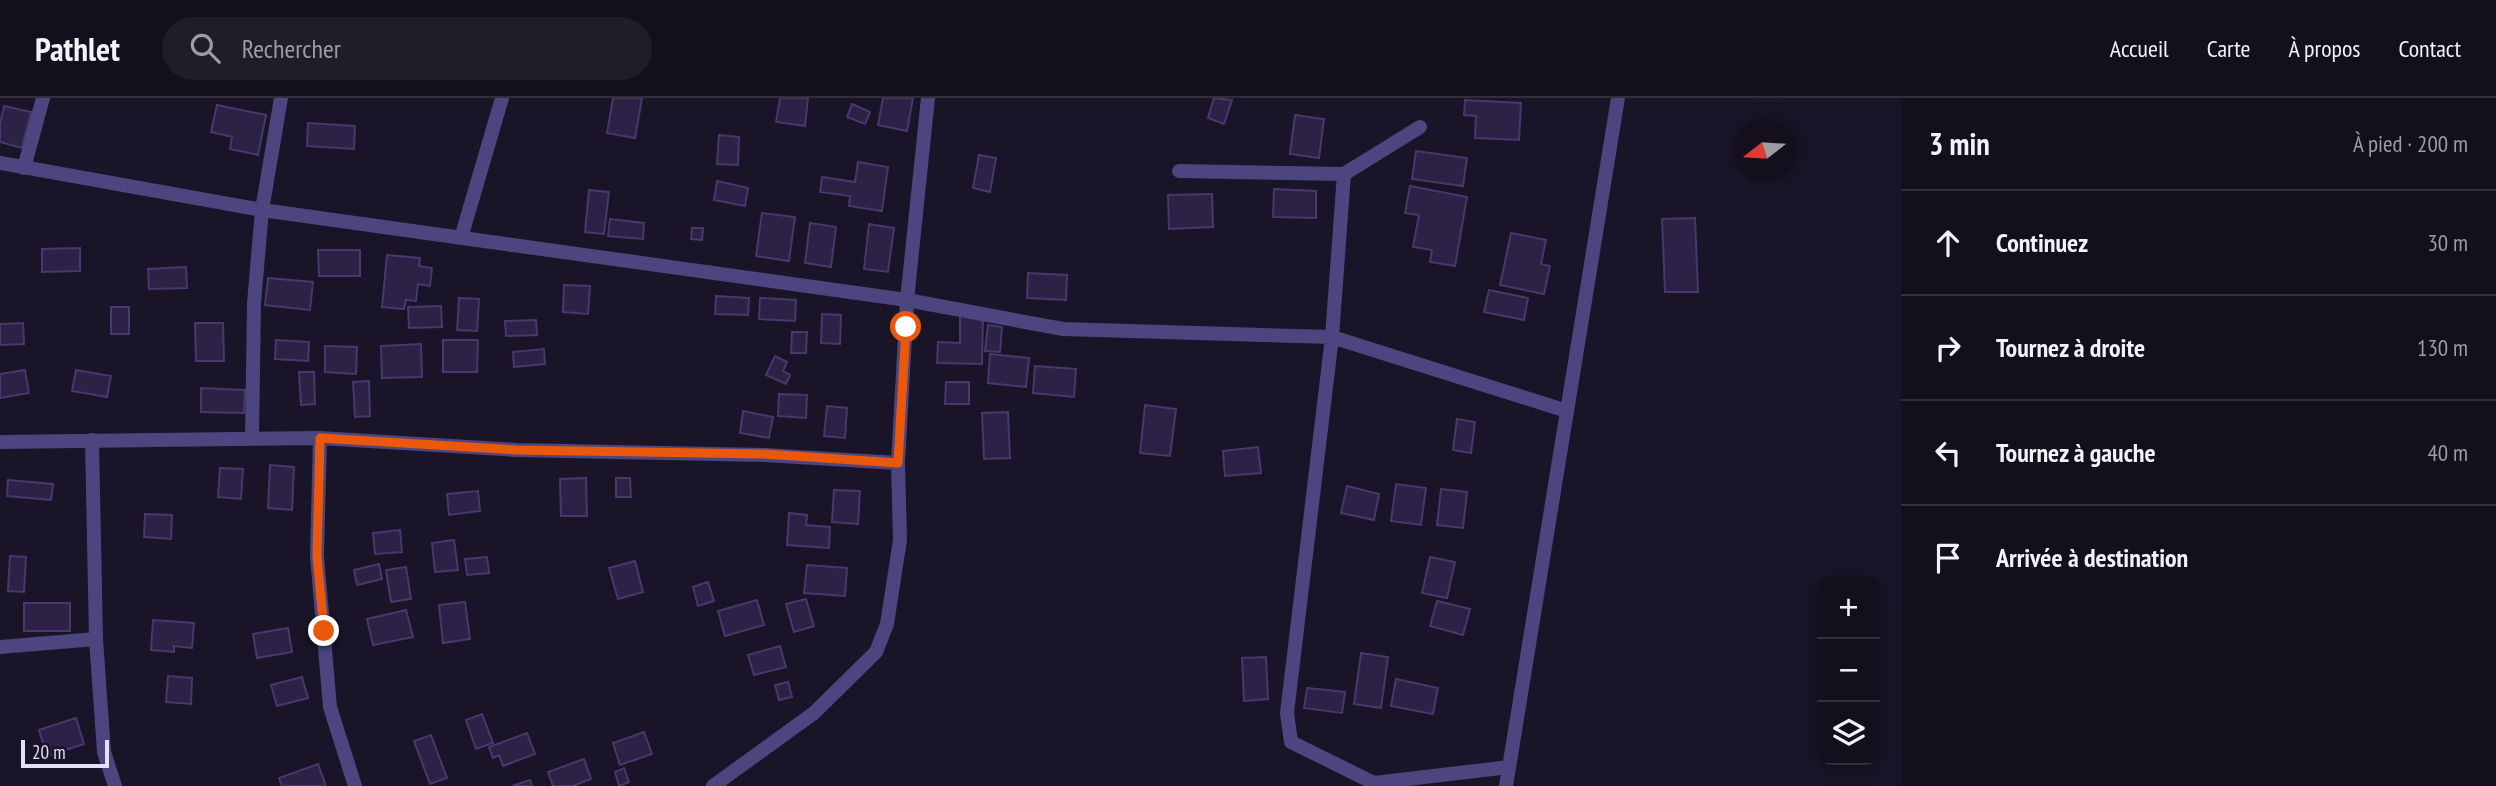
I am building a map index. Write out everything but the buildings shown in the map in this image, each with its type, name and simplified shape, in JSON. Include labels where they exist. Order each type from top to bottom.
[{"type":"street","points":[[24,168],[43,98]]},
{"type":"street","points":[[252,438],[254,303],[262,210],[281,98]]},
{"type":"street","points":[[461,238],[502,98]]},
{"type":"street","points":[[713,786],[814,713],[876,652],[887,624],[900,540],[898,463],[907,300],[928,98]]},
{"type":"street","points":[[1506,786],[1618,98]]},
{"type":"street","points":[[1179,171],[1343,174],[1420,127]]},
{"type":"street","points":[[0,163],[262,210],[907,300],[1063,329],[1332,337],[1567,411]]},
{"type":"street","points":[[1343,174],[1332,337],[1287,713],[1291,742],[1374,783],[1509,767]]},
{"type":"street","points":[[0,442],[320,438],[517,450],[765,454],[898,463]]},
{"type":"street","points":[[320,438],[317,556],[330,707],[355,786]]},
{"type":"street","points":[[92,440],[96,639],[104,752],[115,786]]},
{"type":"street","points":[[0,647],[96,639]]},
{"type":"route","points":[[324,631],[317,556],[320,438],[517,450],[765,454],[898,463],[906,327]]}]
